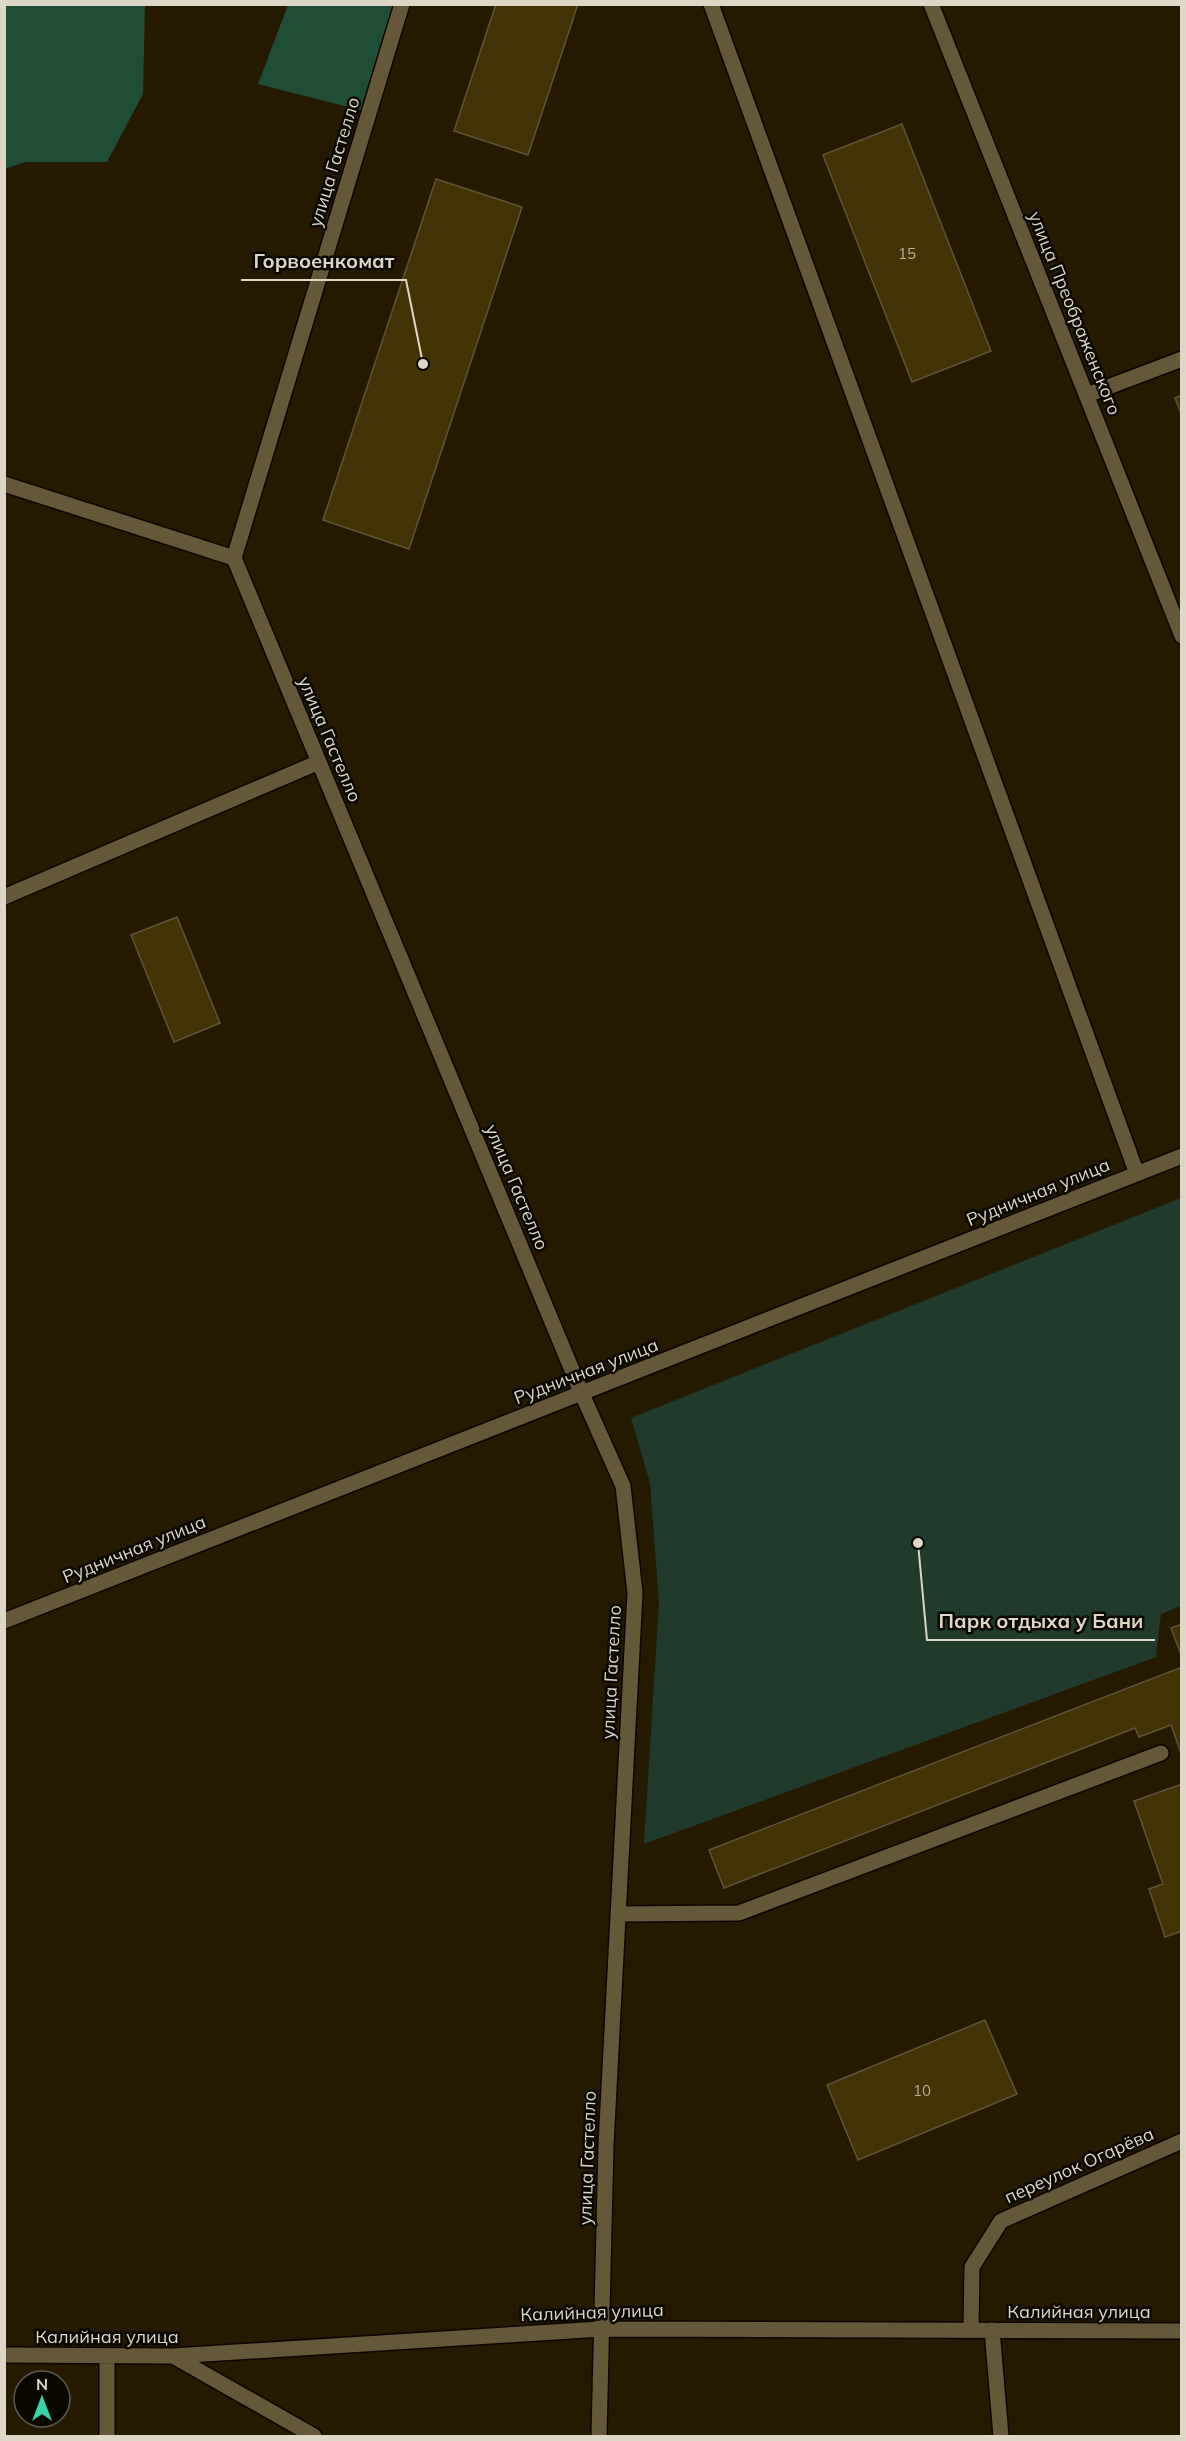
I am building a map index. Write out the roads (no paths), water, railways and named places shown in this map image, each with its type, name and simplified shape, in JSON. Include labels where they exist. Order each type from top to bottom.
[{"type":"street","name":"улица Гастелло","points":[[402,4],[234,558],[582,1394],[623,1486],[634,1593],[606,2145],[599,2436]]},
{"type":"street","points":[[711,4],[1137,1174]]},
{"type":"street","name":"улица Преображенского","points":[[931,4],[1087,395],[1175,599],[1182,636]]},
{"type":"street","points":[[1087,395],[1182,359]]},
{"type":"street","points":[[4,484],[234,558]]},
{"type":"street","points":[[4,897],[319,762]]},
{"type":"street","name":"Рудничная улица","points":[[4,1622],[1182,1156]]},
{"type":"street","points":[[618,1914],[739,1913],[1161,1753]]},
{"type":"street","name":"переулок Огарёва","points":[[971,2330],[972,2267],[1001,2221],[1182,2141]]},
{"type":"street","name":"Калийная улица","points":[[4,2355],[173,2356],[601,2329],[1182,2331]]},
{"type":"street","points":[[992,2330],[1001,2436]]},
{"type":"street","points":[[107,2356],[107,2436]]},
{"type":"street","points":[[173,2356],[314,2436]]},
{"type":"place","name":"Горвоенкомат","points":[[423,364]]},
{"type":"place","name":"Парк отдыха у Бани","points":[[918,1543]]}]
